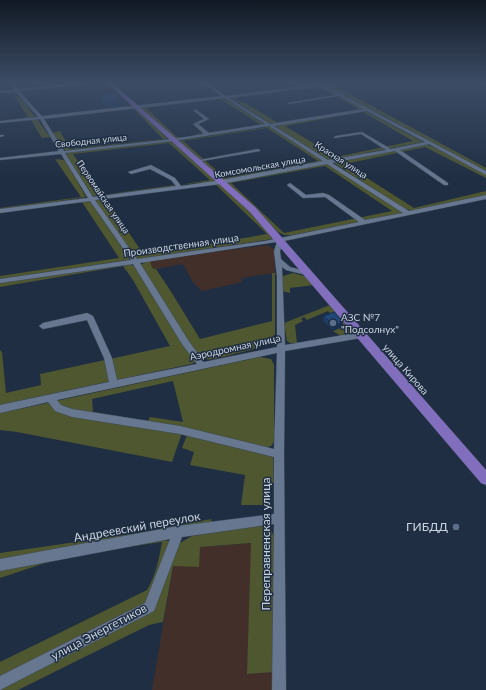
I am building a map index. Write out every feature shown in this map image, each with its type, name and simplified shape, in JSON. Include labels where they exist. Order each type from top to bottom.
[{"type":"main road","name":"улица Кирова","points":[[145,114],[253,210],[281,240],[486,479]]},
{"type":"street","name":"Первомайская улица","points":[[38,114],[91,198],[135,261],[185,342],[202,365]]},
{"type":"street","points":[[0,122],[74,114]]},
{"type":"street","points":[[201,114],[207,119],[195,124],[208,135]]},
{"type":"street","name":"Красная улица","points":[[253,114],[330,162],[409,214]]},
{"type":"street","name":"Свободная улица","points":[[0,159],[173,140],[342,114]]},
{"type":"street","points":[[375,114],[486,173]]},
{"type":"street","points":[[336,138],[362,132],[446,184]]},
{"type":"street","name":"Комсомольская улица","points":[[0,211],[221,182],[429,143]]},
{"type":"street","points":[[196,161],[258,150]]},
{"type":"street","points":[[131,172],[149,167],[154,168],[173,179],[179,187]]},
{"type":"street","points":[[290,185],[305,196],[327,196],[364,223]]},
{"type":"street","name":"Производственная улица","points":[[0,281],[265,243],[486,197]]},
{"type":"street","points":[[280,349],[280,277],[277,251],[281,240]]},
{"type":"street","points":[[277,251],[281,249],[288,249]]},
{"type":"street","points":[[278,260],[288,269],[310,274]]},
{"type":"street","points":[[280,277],[288,269],[300,262]]},
{"type":"street","points":[[43,326],[87,316],[90,318],[108,358],[114,385]]},
{"type":"street","name":"Аэродромная улица","points":[[0,409],[280,349],[361,335]]},
{"type":"street","name":"Переправненская улица","points":[[279,690],[280,349]]},
{"type":"street","points":[[50,399],[58,408],[72,413],[180,430],[279,454]]},
{"type":"street","name":"Андреевский переулок","points":[[0,565],[178,532],[280,518]]},
{"type":"street","name":"улица Энергетиков","points":[[0,683],[150,606],[178,532]]},
{"type":"shaded area","points":[[268,245],[274,249],[275,273],[241,278],[242,282],[202,291],[193,282],[183,264],[156,269],[152,268],[150,260]]},
{"type":"shaded area","points":[[252,543],[247,674],[274,672],[274,690],[152,690],[173,566],[200,547]]},
{"type":"green space","points":[[26,114],[33,114],[35,117],[0,121],[28,117]]},
{"type":"green space","points":[[139,114],[142,114],[167,138],[166,139],[67,151],[62,149],[52,133],[60,131],[70,149],[163,139]]},
{"type":"green space","points":[[147,114],[153,114],[177,137],[186,137],[175,139]]},
{"type":"green space","points":[[244,114],[249,114],[265,125],[198,135],[196,134],[261,125]]},
{"type":"green space","points":[[256,114],[264,114],[278,123],[271,124]]},
{"type":"green space","points":[[351,114],[285,126],[336,157],[413,141],[367,114],[372,114],[423,142],[329,160],[276,127],[279,125]]},
{"type":"green space","points":[[377,114],[387,114],[486,168],[486,172],[383,115],[380,116]]},
{"type":"green space","points":[[37,119],[50,137],[42,138],[31,120],[0,123]]},
{"type":"green space","points":[[271,127],[324,161],[225,180],[220,179],[178,141]],"holes":[[[267,128],[318,161],[225,178],[183,141]]]},
{"type":"green space","points":[[166,141],[174,143],[215,180],[179,185],[210,180],[169,143],[73,154],[77,160],[82,163],[102,195],[93,196],[66,154],[71,152]]},
{"type":"green space","points":[[425,144],[435,147],[486,174],[486,178],[425,147],[345,164],[414,208],[486,191],[486,196],[414,211],[403,208],[334,163]]},
{"type":"green space","points":[[55,159],[65,160],[86,197],[0,210],[0,208],[81,197]]},
{"type":"green space","points":[[328,164],[401,211],[402,214],[292,235],[284,235],[278,232],[227,184],[228,182]],"holes":[[[325,166],[392,211],[284,233],[231,183]]]},
{"type":"green space","points":[[219,183],[261,221],[271,233],[272,239],[138,259],[100,209],[96,201],[97,199]],"holes":[[[215,184],[267,234],[144,255],[106,199]]]},
{"type":"green space","points":[[175,185],[173,187],[103,195]]},
{"type":"green space","points":[[89,200],[129,260],[0,279],[0,276],[119,258],[82,202],[0,213]]},
{"type":"green space","points":[[150,260],[152,268],[156,269],[200,339],[272,321],[272,273],[275,273],[275,334],[268,342],[254,349],[217,359],[205,359],[191,345],[181,331],[140,265]]},
{"type":"green space","points":[[130,264],[134,266],[183,345],[195,359],[195,362],[0,405],[0,350],[2,352],[6,393],[41,385],[40,374],[170,346],[133,280],[123,266],[0,287],[0,282]]},
{"type":"green space","points":[[293,273],[308,277],[314,285],[290,288],[290,293],[282,291],[283,276]]},
{"type":"green space","points":[[330,305],[348,327],[350,331],[349,333],[341,336],[333,331],[343,327],[328,311],[307,320],[304,317],[301,319],[303,321],[295,325],[297,343],[290,343],[287,341],[284,323]]},
{"type":"green space","points":[[260,357],[271,359],[274,365],[274,442],[271,446],[264,448],[62,407],[56,401]],"holes":[[[173,381],[183,422],[150,417],[148,421],[93,412],[92,399]]]},
{"type":"green space","points":[[48,403],[53,407],[182,433],[172,462],[0,430],[0,413]]},
{"type":"green space","points":[[187,435],[273,456],[274,483],[271,488],[270,505],[241,505],[245,475],[190,465],[194,452],[182,448]]},
{"type":"green space","points":[[211,519],[212,524],[0,561],[0,553],[138,533]]},
{"type":"green space","points":[[265,526],[270,528],[274,537],[274,672],[247,674],[251,543],[200,547],[199,567],[173,566],[163,622],[149,625],[18,690],[0,690],[140,617],[172,555],[180,543],[192,536],[245,527]]},
{"type":"green space","points":[[158,539],[169,541],[170,544],[145,603],[0,677],[0,662],[147,590],[155,573],[162,542],[99,551],[45,563],[0,578],[0,567]]},
{"type":"building","points":[[334,312],[343,322],[334,326],[324,316]]},
{"type":"place","name":"АЗС №7 \"Подсолнух\"","points":[[333,323]]},
{"type":"place","name":"ГИБДД","points":[[456,527]]}]
